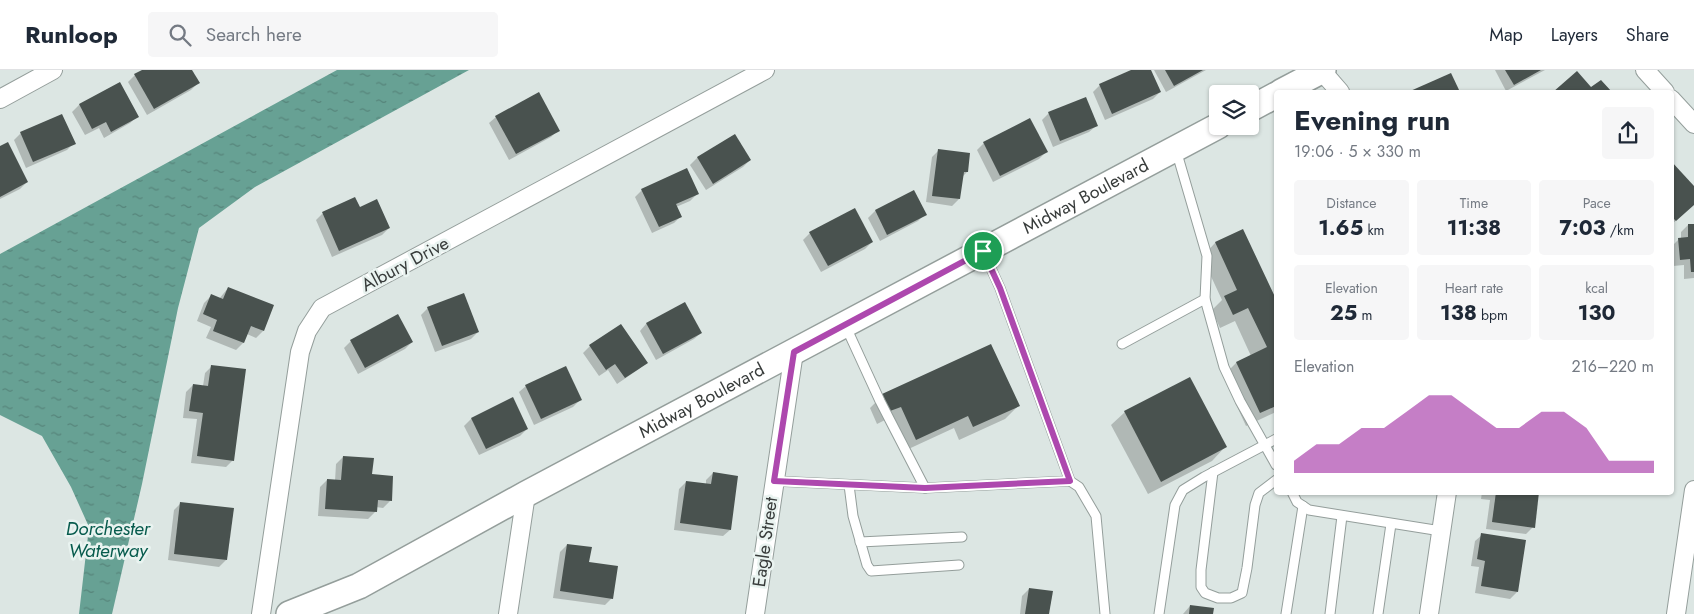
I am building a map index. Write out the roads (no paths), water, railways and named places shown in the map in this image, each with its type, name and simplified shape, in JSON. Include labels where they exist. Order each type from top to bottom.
[{"type":"street","points":[[0,99],[53,70]]},
{"type":"street","name":"Albury Drive","points":[[262,614],[300,352],[307,332],[322,308],[765,70]]},
{"type":"street","points":[[1285,90],[1322,70],[1338,90]]},
{"type":"street","points":[[1645,70],[1663,90]]},
{"type":"street","points":[[1259,104],[1274,96]]},
{"type":"street","points":[[1674,102],[1694,124]]},
{"type":"street","name":"Midway Boulevard","points":[[289,614],[358,586],[526,494],[1209,131]]},
{"type":"street","name":"Eagle Street","points":[[755,614],[794,352]]},
{"type":"street","points":[[1676,614],[1694,490]]},
{"type":"street","points":[[508,614],[526,494]]},
{"type":"street","points":[[1429,614],[1447,495]]},
{"type":"lane","points":[[1175,149],[1207,256],[1205,299],[1224,367],[1240,401],[1274,461]]},
{"type":"lane","points":[[983,251],[1000,288],[1070,481],[1079,487],[1096,516],[1105,614]]},
{"type":"lane","points":[[1122,344],[1205,299]]},
{"type":"lane","points":[[845,325],[880,401],[925,488]]},
{"type":"lane","points":[[1159,614],[1175,505],[1183,490],[1274,439]]},
{"type":"lane","points":[[1213,472],[1201,570],[1201,587],[1205,593],[1218,598],[1232,598],[1242,593],[1258,493],[1274,481]]},
{"type":"lane","points":[[774,481],[925,488],[1070,481]]},
{"type":"lane","points":[[849,485],[853,516],[867,565],[871,571],[959,565]]},
{"type":"lane","points":[[1294,495],[1297,502],[1309,510],[1441,531]]},
{"type":"lane","points":[[1286,614],[1303,506]]},
{"type":"lane","points":[[1330,614],[1342,516]]},
{"type":"lane","points":[[1378,614],[1391,524]]},
{"type":"lane","points":[[860,542],[962,537]]},
{"type":"water","name":"Dorchester Waterway","points":[[337,70],[469,70],[255,187],[199,228],[178,308],[142,484],[112,614],[79,614],[89,527],[71,487],[42,436],[0,415],[0,254]]}]
